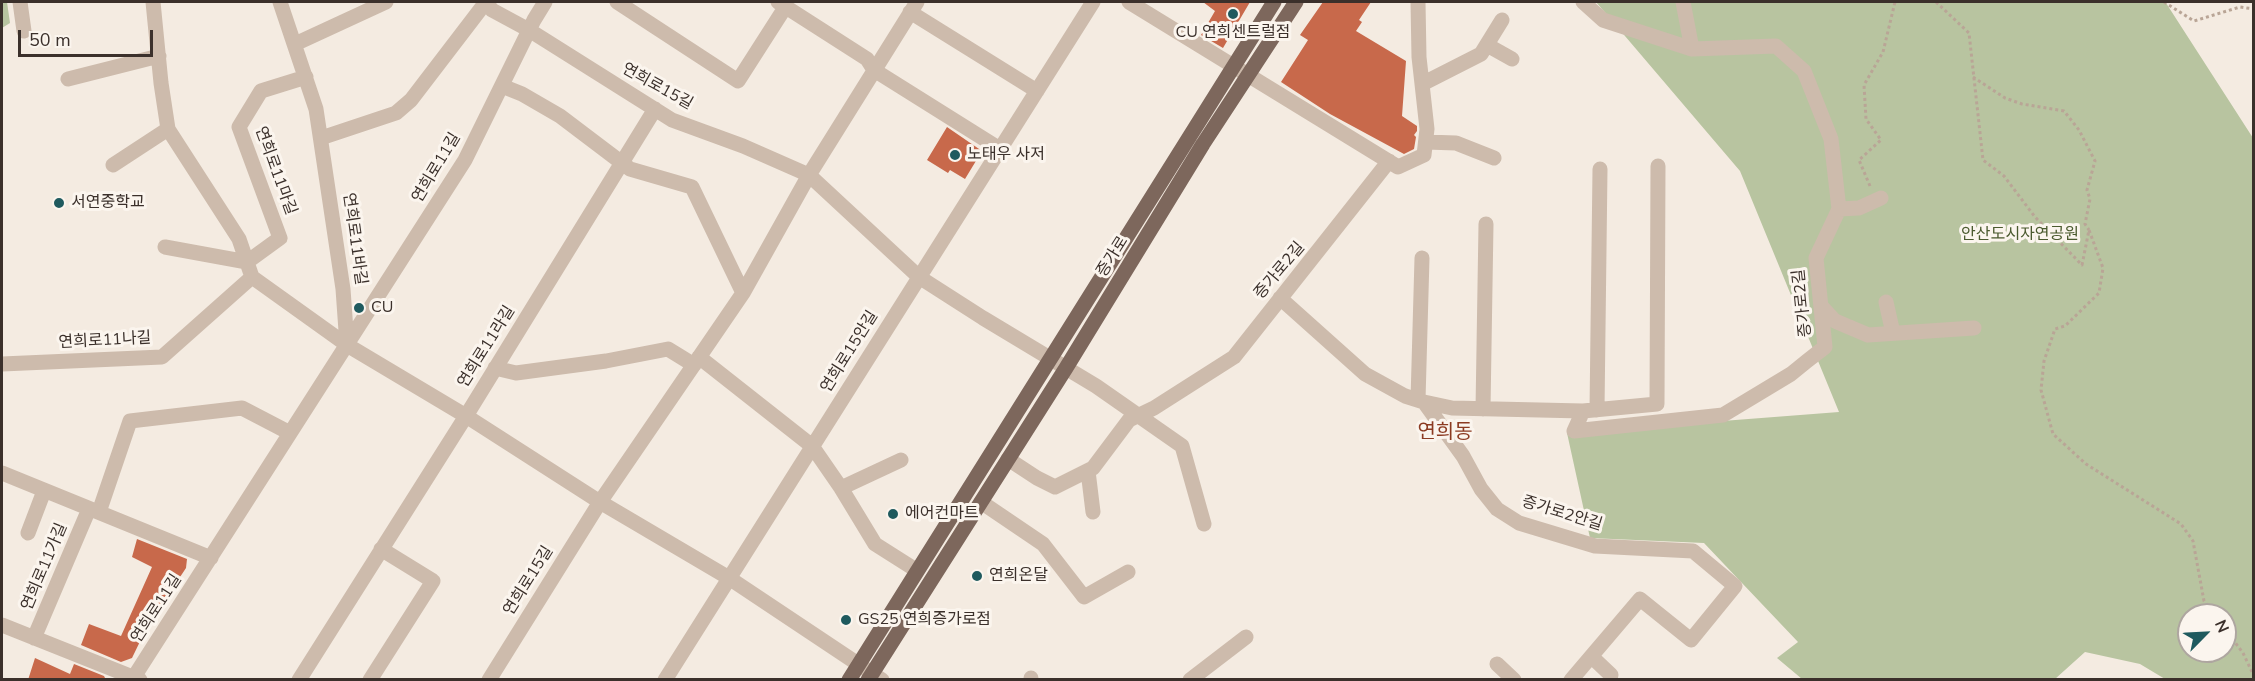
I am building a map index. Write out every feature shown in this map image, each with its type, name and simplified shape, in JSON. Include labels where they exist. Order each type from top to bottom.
[{"type":"main road","name":"증가로","points":[[849,680],[1274,2]]},
{"type":"main road","name":"증가로","points":[[874,677],[981,502],[1296,2]]},
{"type":"street","points":[[20,2],[24,31]]},
{"type":"street","points":[[153,2],[168,129],[239,239],[252,277],[347,345],[466,416],[600,502],[729,578],[874,677]]},
{"type":"street","name":"연희로11바길","points":[[280,2],[316,109],[343,289],[347,345]]},
{"type":"street","points":[[295,44],[386,2]]},
{"type":"street","points":[[321,138],[396,113],[411,100],[486,2]]},
{"type":"street","name":"연희로15길","points":[[486,2],[492,10],[529,30],[672,120],[743,146],[809,175]]},
{"type":"street","name":"연희로11길","points":[[135,679],[465,160],[529,30],[546,2]]},
{"type":"street","points":[[617,2],[738,81],[782,4],[867,59],[874,70],[1000,149]]},
{"type":"street","name":"연희로15안길","points":[[665,680],[1093,2]]},
{"type":"street","points":[[1129,2],[1398,167],[1424,155],[1426,142],[1418,2]]},
{"type":"street","points":[[1583,2],[1603,20],[1692,49],[1776,46],[1804,71],[1831,139],[1839,209],[1859,208],[1879,199]]},
{"type":"street","points":[[1683,2],[1692,49]]},
{"type":"street","points":[[913,7],[1037,91]]},
{"type":"street","name":"연희로15길","points":[[489,680],[600,502],[743,293],[809,175],[913,7]]},
{"type":"street","points":[[1422,84],[1481,54],[1502,20]]},
{"type":"street","points":[[1487,45],[1512,59]]},
{"type":"street","points":[[68,79],[159,56]]},
{"type":"street","name":"연희로11마길","points":[[247,262],[280,238],[239,127],[261,91],[306,77]]},
{"type":"street","points":[[501,86],[522,94],[560,116],[630,169],[692,187],[743,293]]},
{"type":"street","name":"연희로11라길","points":[[299,680],[466,416],[655,109]]},
{"type":"street","points":[[113,165],[168,129]]},
{"type":"street","points":[[1426,142],[1456,143],[1494,158]]},
{"type":"street","name":"증가로2길","points":[[1138,415],[1154,408],[1234,357],[1389,161]]},
{"type":"street","points":[[1280,298],[1365,374],[1405,396],[1421,401],[1452,408],[1483,409],[1590,410],[1657,404],[1658,166]]},
{"type":"street","points":[[1590,410],[1600,169]]},
{"type":"street","points":[[809,175],[919,277],[1096,386],[1182,446],[1204,524]]},
{"type":"street","name":"증가로2길","points":[[1590,410],[1574,431],[1723,415],[1791,374],[1825,347],[1816,258],[1839,209]]},
{"type":"street","points":[[1483,409],[1486,224]]},
{"type":"street","points":[[165,247],[247,262]]},
{"type":"street","points":[[1421,401],[1422,258]]},
{"type":"street","name":"연희로11나길","points":[[2,364],[162,357],[252,277]]},
{"type":"street","points":[[1886,302],[1893,333]]},
{"type":"street","points":[[1822,307],[1835,321],[1868,335],[1974,328]]},
{"type":"street","points":[[495,368],[516,373],[606,361],[668,349],[696,361],[812,446],[842,488],[875,544],[916,570]]},
{"type":"street","name":"증가로2안길","points":[[1421,401],[1463,456],[1480,489],[1497,509],[1520,523],[1595,546],[1693,551],[1734,586],[1691,640],[1640,599],[1592,657]]},
{"type":"street","points":[[94,511],[130,421],[242,408],[290,433]]},
{"type":"street","points":[[1008,459],[1055,487],[1093,468],[1129,420],[1138,415]]},
{"type":"street","points":[[842,488],[901,460]]},
{"type":"street","points":[[1088,471],[1093,512]]},
{"type":"street","points":[[2,472],[211,558]]},
{"type":"street","points":[[28,533],[44,491]]},
{"type":"street","points":[[981,502],[1043,544],[1084,597],[1128,572]]},
{"type":"street","name":"연희로11가길","points":[[34,638],[94,511]]},
{"type":"street","points":[[370,680],[433,581],[381,549]]},
{"type":"street","name":"연희로11가길","points":[[2,625],[135,679]]},
{"type":"street","points":[[1190,680],[1246,638]]},
{"type":"street","points":[[1571,680],[1592,657],[1611,675]]},
{"type":"street","points":[[1497,664],[1515,680]]},
{"type":"path","points":[[1879,199],[1859,159],[1881,140],[1866,119],[1864,85],[1883,52],[1894,2]]},
{"type":"path","points":[[1936,2],[1969,33],[1983,160],[2004,176],[2034,217],[2082,265],[2089,230]]},
{"type":"path","points":[[2164,2],[2194,21],[2240,7],[2253,9]]},
{"type":"path","points":[[1973,77],[2014,101],[2064,111],[2079,130],[2095,161],[2087,190],[2090,199],[2085,224],[2103,268],[2099,293],[2065,326],[2055,329],[2044,361],[2041,390],[2053,434],[2086,464],[2181,524],[2193,541],[2206,603]]},
{"type":"path","points":[[2237,645],[2253,676]]},
{"type":"green space","points":[[2,2],[7,2],[10,23],[2,28]]},
{"type":"green space","name":"안산도시자연공원","points":[[1596,2],[2168,2],[2166,3],[2253,138],[2253,679],[2165,679],[2140,664],[2085,652],[2055,679],[1802,679],[1777,658],[1798,642],[1704,543],[1590,538],[1567,433],[1839,412],[1740,171]]},
{"type":"building","points":[[1203,2],[1250,2],[1223,48],[1201,35],[1215,11]]},
{"type":"building","points":[[1323,2],[1371,2],[1359,20],[1362,22],[1356,31],[1406,61],[1402,116],[1417,126],[1414,135],[1416,137],[1414,149],[1404,154],[1330,114],[1281,82],[1308,40],[1300,35]]},
{"type":"building","name":"노태우 사저","points":[[947,127],[982,151],[965,179],[950,170],[948,173],[927,160]]},
{"type":"building","points":[[137,539],[187,559],[186,568],[147,627],[132,658],[121,662],[81,645],[89,624],[121,636],[152,567],[132,557]]},
{"type":"building","points":[[35,658],[70,674],[74,664],[104,676],[106,680],[28,680]]},
{"type":"place","name":"CU 연희센트럴점","points":[[1233,14]]},
{"type":"place","name":"노태우 사저","points":[[955,155]]},
{"type":"place","name":"서연중학교","points":[[59,203]]},
{"type":"place","name":"CU","points":[[359,308]]},
{"type":"place","name":"에어컨마트","points":[[893,514]]},
{"type":"place","name":"연희온달","points":[[977,576]]},
{"type":"place","name":"GS25 연희증가로점","points":[[846,620]]},
{"type":"district","name":"연희동","points":[[1445,433]]}]
